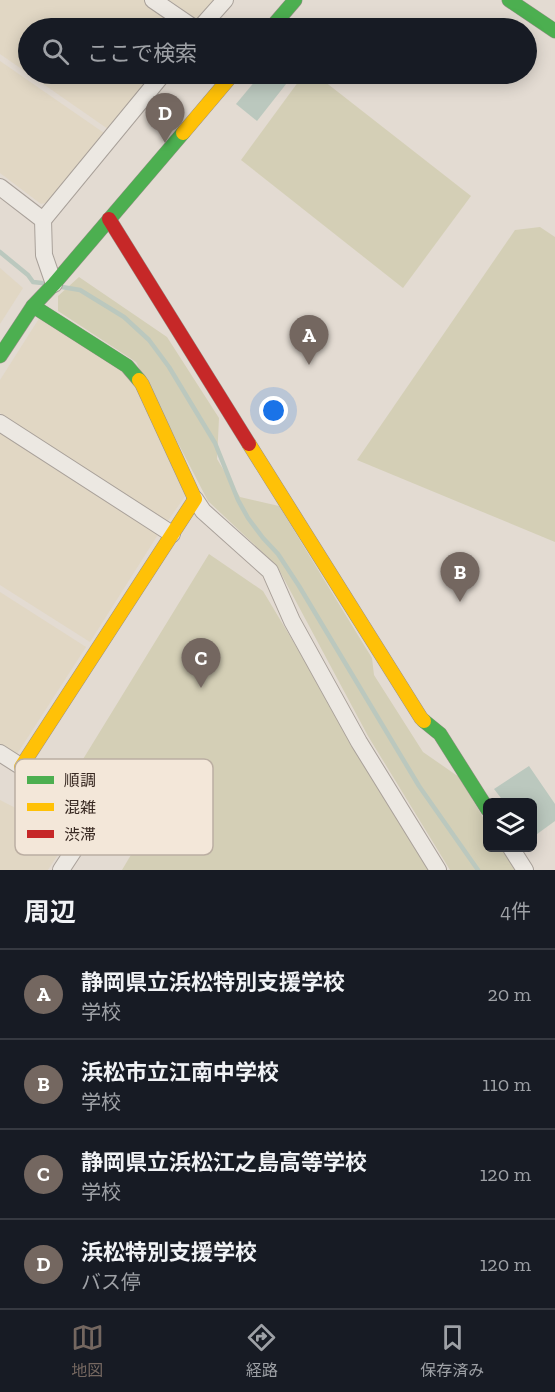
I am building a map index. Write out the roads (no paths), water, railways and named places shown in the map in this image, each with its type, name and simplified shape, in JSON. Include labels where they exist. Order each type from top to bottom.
[{"type":"street","points":[[153,0],[179,18]]},
{"type":"street","points":[[209,18],[225,0]]},
{"type":"street","points":[[280,18],[296,0]]},
{"type":"street","points":[[509,0],[536,18]]},
{"type":"street","points":[[537,19],[555,31]]},
{"type":"street","points":[[54,284],[44,255],[43,220],[155,84]]},
{"type":"street","points":[[0,356],[33,306],[224,84]]},
{"type":"street","points":[[0,187],[43,220]]},
{"type":"street","points":[[109,219],[421,718],[440,734],[483,802]]},
{"type":"street","points":[[33,306],[127,366],[142,384],[195,499],[203,511],[270,571],[292,621],[359,742],[438,870]]},
{"type":"street","points":[[0,423],[172,534]]},
{"type":"street","points":[[26,759],[195,499]]},
{"type":"street","points":[[0,753],[15,763]]},
{"type":"street","points":[[514,852],[525,870]]},
{"type":"street","points":[[61,870],[71,855]]},
{"type":"waterway","points":[[0,252],[28,275],[33,282],[42,283]]},
{"type":"waterway","points":[[62,287],[80,290],[124,317],[149,340],[169,367],[215,443],[238,500],[248,518],[278,554],[299,586],[419,786],[478,870]]},
{"type":"place","name":"浜松特別支援学校","points":[[165,143]]},
{"type":"place","name":"静岡県立浜松特別支援学校","points":[[309,365]]},
{"type":"place","name":"浜松市立江南中学校","points":[[460,602]]},
{"type":"place","name":"静岡県立浜松江之島高等学校","points":[[201,688]]}]
